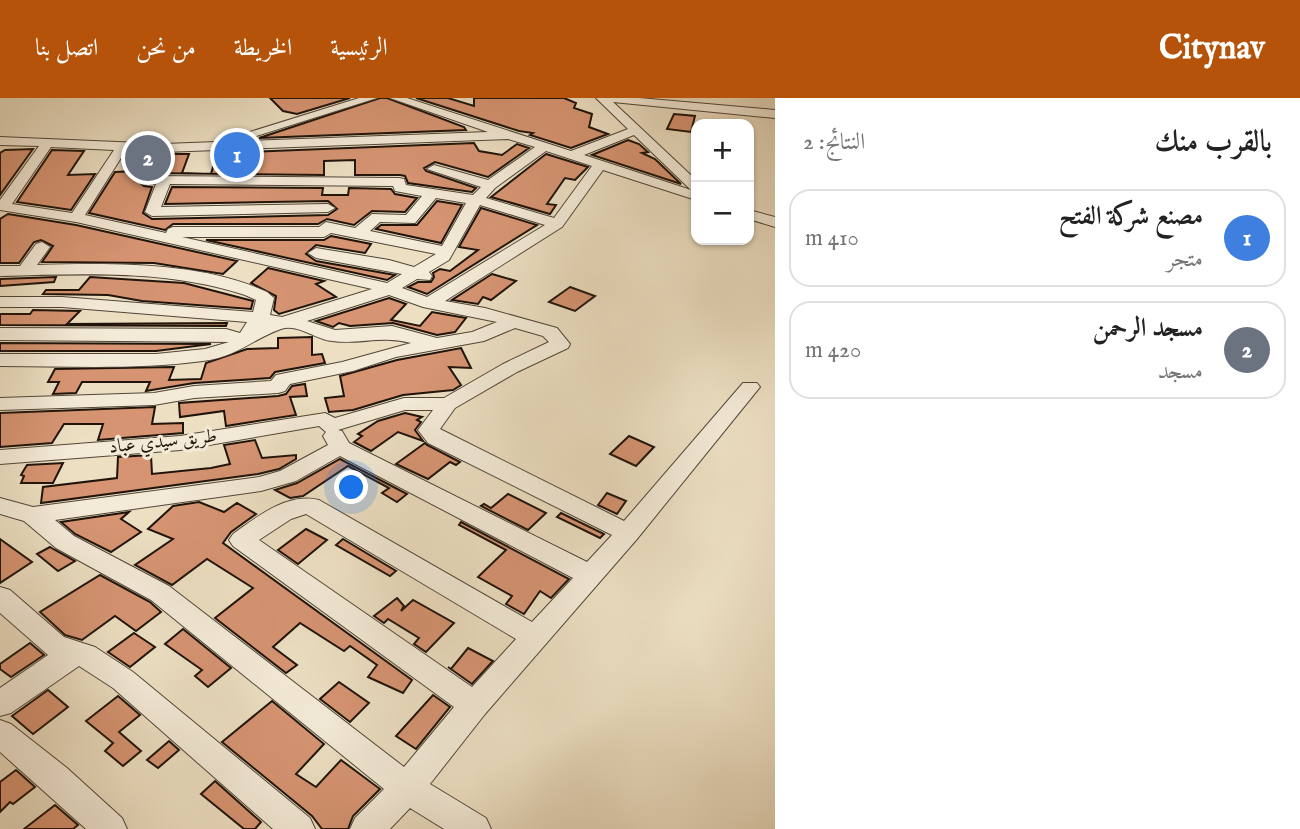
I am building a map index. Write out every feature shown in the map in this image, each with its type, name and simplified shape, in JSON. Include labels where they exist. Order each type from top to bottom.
[{"type":"street","points":[[214,145],[371,98]]},
{"type":"street","points":[[396,98],[691,194]]},
{"type":"street","points":[[691,182],[602,98],[775,114]]},
{"type":"street","points":[[573,155],[636,130]]},
{"type":"street","points":[[145,180],[164,182],[507,135]]},
{"type":"street","points":[[1,143],[121,148],[214,145],[332,160],[400,182],[400,188],[478,200],[557,224]]},
{"type":"street","points":[[47,144],[2,206],[76,218],[226,252],[316,262],[389,265],[453,285]]},
{"type":"street","points":[[0,360],[166,359],[222,352],[281,323],[387,290],[443,257],[463,219],[490,184],[545,146]]},
{"type":"street","points":[[76,218],[121,148]]},
{"type":"street","points":[[316,262],[325,229],[332,160]]},
{"type":"street","points":[[429,303],[453,285],[488,268],[557,224],[600,164]]},
{"type":"street","points":[[434,169],[490,184]]},
{"type":"street","points":[[164,182],[152,212],[328,208]]},
{"type":"street","points":[[359,233],[377,217],[410,220],[433,192]]},
{"type":"street","points":[[754,216],[775,222]]},
{"type":"street","points":[[136,233],[325,229],[359,233],[445,251]]},
{"type":"street","points":[[25,270],[42,247]]},
{"type":"street","points":[[203,277],[226,252]]},
{"type":"street","points":[[316,262],[387,290],[429,303],[515,321],[550,332],[561,344],[510,368],[448,404],[429,430],[436,438],[628,533]]},
{"type":"street","points":[[0,271],[105,269],[203,277],[265,298],[265,306],[259,319],[244,340]]},
{"type":"street","points":[[0,302],[62,302],[259,319],[306,326],[333,336],[392,332],[437,344]]},
{"type":"street","points":[[0,404],[161,399],[194,391],[278,387],[283,379],[359,364],[392,352],[477,337],[515,321]]},
{"type":"street","points":[[0,334],[226,335],[244,340]]},
{"type":"street","points":[[333,336],[359,364]]},
{"type":"street","points":[[367,829],[407,788],[474,705],[628,533],[750,387]]},
{"type":"street","points":[[0,506],[33,515],[261,484],[288,476],[332,431],[404,404],[448,404]]},
{"type":"street","points":[[332,431],[523,544],[590,575]]},
{"type":"street","name":"طريق سيدي عباد","points":[[0,457],[332,431]]},
{"type":"street","points":[[474,705],[242,540],[280,514],[301,506],[310,506],[535,637]]},
{"type":"street","points":[[33,515],[65,542],[160,593],[407,788],[474,829]]},
{"type":"street","points":[[0,597],[54,645],[72,654],[85,655],[123,680],[298,829]]},
{"type":"street","points":[[0,704],[72,654]]},
{"type":"street","points":[[0,733],[55,778],[110,829]]},
{"type":"building","points":[[270,98],[350,98],[297,114],[283,111]]},
{"type":"building","points":[[387,98],[466,130],[259,138]]},
{"type":"building","points":[[416,98],[448,98],[474,106],[474,98],[564,98],[576,103],[574,108],[592,114],[589,127],[608,134],[571,148],[530,135],[533,133]]},
{"type":"building","points":[[674,114],[695,116],[691,119],[691,132],[667,129]]},
{"type":"building","points":[[628,140],[639,144],[648,152],[642,153],[655,159],[681,184],[592,155]]},
{"type":"building","points":[[474,143],[479,151],[502,155],[517,144],[529,148],[488,177],[435,162],[424,168],[476,188],[472,192],[408,183],[405,176],[400,175],[355,175],[355,160],[324,161],[324,175],[211,174],[213,167],[221,167],[223,160],[244,160],[245,152]]},
{"type":"building","points":[[33,149],[0,195],[0,153],[5,150]]},
{"type":"building","points":[[52,150],[84,151],[68,175],[95,174],[71,210],[17,202]]},
{"type":"building","points":[[146,154],[189,154],[182,173],[200,174],[145,173],[136,179],[144,186],[152,187],[143,213],[152,219],[328,215],[337,209],[328,201],[165,204],[172,187],[323,188],[322,195],[348,195],[349,188],[391,189],[395,194],[417,198],[405,212],[372,211],[354,225],[327,219],[318,224],[173,224],[165,230],[89,213],[115,172],[137,171]]},
{"type":"building","points":[[546,154],[588,167],[575,180],[565,178],[547,204],[556,205],[550,214],[491,197]]},
{"type":"building","points":[[437,201],[462,205],[441,243],[376,229],[381,225],[417,225]]},
{"type":"building","points":[[481,208],[537,225],[427,294],[408,287],[418,282],[431,282],[433,273],[440,269],[450,271],[478,250],[459,247]]},
{"type":"building","points":[[8,214],[76,225],[237,261],[223,274],[154,263],[42,262],[53,246],[41,240],[34,242],[19,263],[0,263],[0,219]]},
{"type":"building","points":[[331,236],[371,244],[365,253],[316,245],[306,254],[316,261],[395,275],[387,280],[206,240],[324,240]]},
{"type":"building","points":[[268,268],[324,281],[316,284],[336,297],[279,314],[274,310],[276,296],[251,283]]},
{"type":"building","points":[[492,274],[516,281],[491,300],[483,297],[478,304],[452,300]]},
{"type":"building","points":[[56,277],[54,282],[0,286],[0,279]]},
{"type":"building","points":[[90,277],[184,283],[253,301],[251,309],[142,301],[108,295],[43,294],[46,290],[79,290]]},
{"type":"building","points":[[570,287],[595,296],[575,311],[549,302]]},
{"type":"building","points":[[389,298],[406,304],[391,320],[420,326],[432,312],[466,318],[455,332],[437,335],[393,323],[350,326],[339,323],[333,327],[316,321]]},
{"type":"building","points":[[33,310],[80,311],[67,324],[227,323],[226,326],[0,325],[0,314],[30,314]]},
{"type":"building","points":[[312,337],[312,355],[322,354],[325,363],[275,372],[270,378],[194,383],[146,391],[150,382],[82,382],[76,393],[53,394],[59,382],[48,382],[55,369],[174,367],[169,380],[201,379],[206,363],[247,349],[278,348],[278,338]]},
{"type":"building","points":[[0,343],[211,344],[156,351],[0,351]]},
{"type":"building","points":[[461,348],[471,368],[449,367],[461,385],[453,390],[403,395],[353,410],[329,412],[325,398],[344,396],[340,376],[397,360]]},
{"type":"building","points":[[305,384],[307,396],[290,397],[296,415],[226,426],[224,411],[180,417],[179,403],[278,396],[286,394],[292,386]]},
{"type":"building","points":[[155,407],[152,424],[183,423],[183,433],[98,440],[103,424],[64,424],[52,443],[0,447],[0,413]]},
{"type":"building","points":[[405,413],[422,417],[417,420],[421,422],[415,430],[423,441],[398,432],[371,451],[354,442],[362,436],[358,434],[378,421]]},
{"type":"building","points":[[629,436],[654,447],[636,466],[610,454]]},
{"type":"building","points":[[255,440],[262,458],[296,455],[296,459],[279,469],[258,474],[41,503],[43,487],[117,478],[118,457],[151,455],[152,474],[211,468],[230,464],[224,445]]},
{"type":"building","points":[[425,443],[460,462],[456,465],[450,462],[428,479],[396,464]]},
{"type":"building","points":[[340,459],[407,494],[397,502],[382,493],[389,488],[348,466],[303,496],[290,498],[275,490],[297,483]]},
{"type":"building","points":[[63,463],[53,483],[21,483],[24,476],[21,475],[27,465]]},
{"type":"building","points":[[607,493],[626,501],[617,514],[598,505]]},
{"type":"building","points":[[508,494],[546,513],[528,530],[481,506],[484,504],[491,508]]},
{"type":"building","points":[[199,502],[224,512],[237,503],[256,514],[231,532],[223,543],[412,680],[403,693],[368,677],[377,665],[350,646],[344,651],[300,623],[273,647],[297,665],[286,673],[215,618],[253,588],[207,559],[172,585],[135,565],[173,539],[148,529],[173,506]]},
{"type":"building","points":[[129,512],[121,519],[141,532],[111,552],[75,534],[61,522]]},
{"type":"building","points":[[561,513],[604,534],[600,538],[557,517]]},
{"type":"building","points":[[461,522],[569,579],[551,598],[540,591],[524,614],[506,604],[512,596],[478,577],[506,550],[459,525]]},
{"type":"building","points":[[306,529],[327,540],[298,564],[278,550]]},
{"type":"building","points":[[0,539],[32,562],[0,583]]},
{"type":"building","points":[[343,539],[396,571],[390,576],[336,545]]},
{"type":"building","points":[[50,547],[75,561],[58,571],[37,554]]},
{"type":"building","points":[[100,575],[150,602],[161,612],[136,631],[115,616],[82,640],[65,635],[40,612]]},
{"type":"building","points":[[397,598],[404,606],[401,611],[413,600],[454,623],[426,652],[414,644],[419,638],[388,619],[384,623],[374,616]]},
{"type":"building","points":[[183,629],[231,668],[208,687],[195,676],[202,670],[165,644]]},
{"type":"building","points":[[134,633],[155,647],[130,667],[108,652]]},
{"type":"building","points":[[30,643],[44,655],[11,677],[0,669],[0,664]]},
{"type":"building","points":[[468,648],[493,661],[472,684],[448,667],[451,669]]},
{"type":"building","points":[[339,682],[369,703],[350,722],[320,699]]},
{"type":"building","points":[[48,690],[68,707],[33,734],[12,716]]},
{"type":"building","points":[[433,695],[450,707],[416,749],[396,736]]},
{"type":"building","points":[[118,696],[140,715],[119,732],[141,751],[123,766],[105,751],[113,743],[86,721]]},
{"type":"building","points":[[272,701],[324,744],[296,774],[316,787],[341,760],[380,789],[353,816],[348,829],[322,829],[312,816],[222,742]]},
{"type":"building","points":[[169,741],[179,750],[158,768],[147,760]]},
{"type":"building","points":[[16,770],[35,787],[13,804],[10,802],[0,812],[0,782]]},
{"type":"building","points":[[215,781],[261,822],[255,829],[244,829],[201,794]]},
{"type":"building","points":[[55,805],[78,825],[73,829],[24,829]]},
{"type":"place","name":"مصنع شركة الفتح","points":[[237,155]]},
{"type":"place","name":"مسجد الرحمن","points":[[148,158]]}]
